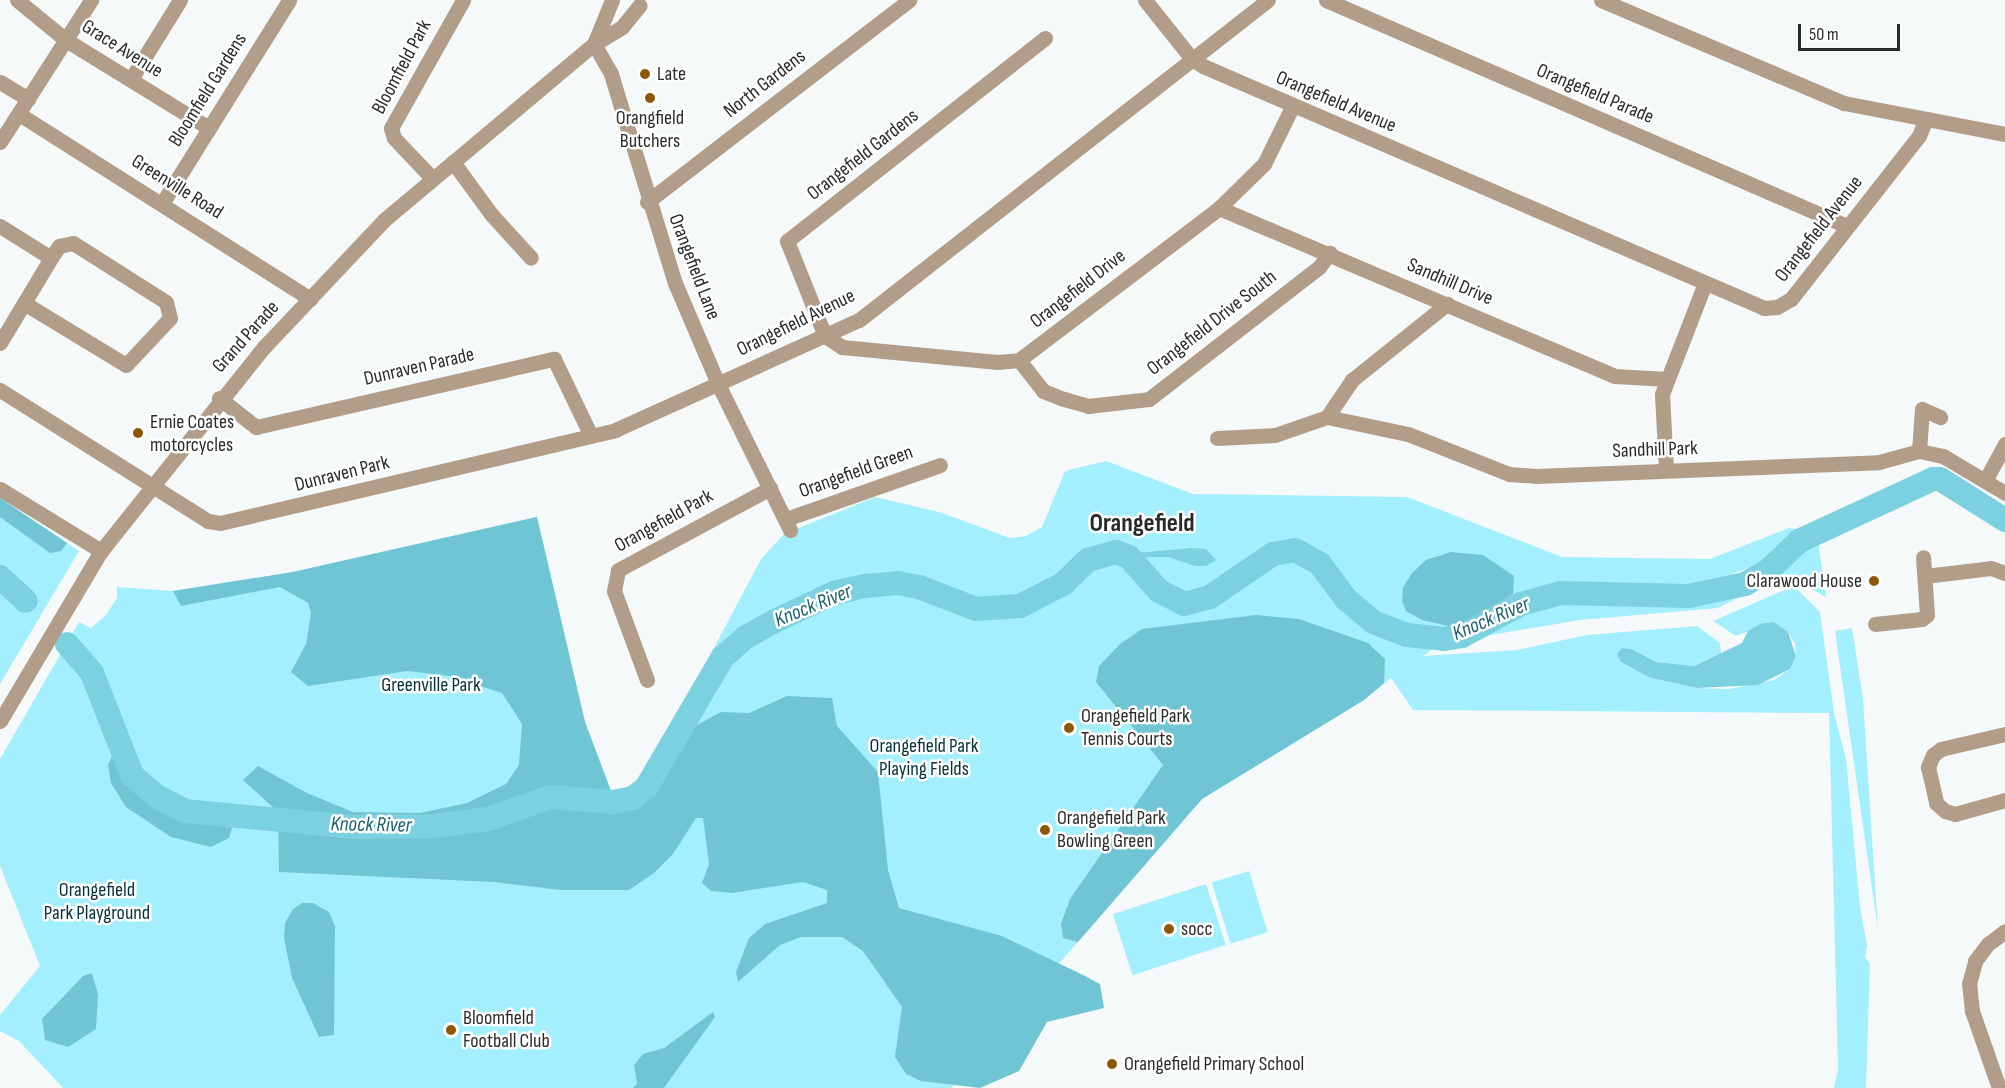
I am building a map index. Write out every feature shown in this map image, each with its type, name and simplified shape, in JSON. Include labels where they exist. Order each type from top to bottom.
[{"type":"street","name":"Grace Avenue","points":[[17,0],[66,40],[208,128]]},
{"type":"street","points":[[0,142],[91,0]]},
{"type":"street","points":[[131,79],[180,0]]},
{"type":"street","name":"Bloomfield Gardens","points":[[163,202],[289,0]]},
{"type":"street","points":[[615,0],[627,6],[643,2]]},
{"type":"street","name":"Grand Parade","points":[[594,44],[615,0]]},
{"type":"street","name":"North Gardens","points":[[647,202],[909,0]]},
{"type":"street","points":[[1145,0],[1192,59],[1268,0]]},
{"type":"street","name":"Orangefield Parade","points":[[1326,0],[1847,226]]},
{"type":"street","points":[[1601,0],[1844,103],[1925,121],[2005,134]]},
{"type":"street","name":"Bloomfield Park","points":[[432,178],[394,138],[391,128],[457,2]]},
{"type":"street","name":"Grand Parade","points":[[0,721],[101,551],[219,398],[384,220],[594,44],[634,17],[643,2]]},
{"type":"street","name":"Orangefield Gardens","points":[[825,336],[787,241],[1045,38]]},
{"type":"street","name":"Orangefield Lane","points":[[594,44],[610,74],[647,202],[675,283],[718,384],[788,525]]},
{"type":"street","name":"Orangefield Avenue","points":[[718,384],[859,320],[1192,59],[1292,107],[1764,308],[1777,308],[1791,300],[1919,136],[1925,121]]},
{"type":"street","points":[[0,82],[28,99]]},
{"type":"street","name":"Orangefield Drive","points":[[1019,360],[1220,208],[1264,164],[1292,107]]},
{"type":"street","name":"Greenville Road","points":[[19,114],[163,202],[310,299]]},
{"type":"street","points":[[453,162],[491,214],[531,258]]},
{"type":"street","name":"Sandhill Drive","points":[[1220,208],[1615,376],[1667,379]]},
{"type":"street","points":[[0,226],[51,258]]},
{"type":"street","points":[[0,343],[24,303],[51,258],[59,246],[73,243],[166,302],[170,318],[126,365],[24,303]]},
{"type":"street","name":"Orangefield Drive South","points":[[1019,360],[1043,391],[1064,399],[1088,406],[1149,399],[1319,267],[1330,254]]},
{"type":"street","points":[[1666,470],[1662,394],[1705,283]]},
{"type":"street","points":[[1217,438],[1275,435],[1327,417],[1352,380],[1447,304]]},
{"type":"street","points":[[825,336],[842,347],[997,362],[1019,360]]},
{"type":"street","name":"Dunraven Parade","points":[[219,398],[256,428],[554,359],[591,436]]},
{"type":"street","name":"Dunraven Park","points":[[0,390],[208,521],[229,522],[615,430],[718,384]]},
{"type":"street","points":[[1940,417],[1922,409],[1919,451],[1943,456],[2005,493]]},
{"type":"street","name":"Sandhill Park","points":[[1327,417],[1408,434],[1509,474],[1879,462],[1919,451]]},
{"type":"street","points":[[1985,481],[2005,444]]},
{"type":"street","name":"Orangefield Green","points":[[788,525],[940,465]]},
{"type":"street","name":"Orangefield Park","points":[[646,680],[614,591],[618,570],[770,488]]},
{"type":"street","points":[[0,489],[101,551]]},
{"type":"street","points":[[1875,624],[1922,619],[1927,615],[1923,557]]},
{"type":"street","points":[[1925,576],[1991,568],[2005,573]]},
{"type":"street","points":[[2005,734],[1941,749],[1933,755],[1928,767],[1936,803],[1945,811],[1955,814],[2005,800]]},
{"type":"street","points":[[1999,1088],[1972,1011],[1969,984],[1975,961],[1988,944],[2005,931]]},
{"type":"green space","name":"Orangefield Park Playing Fields","points":[[1106,461],[1193,494],[1407,497],[1562,557],[1710,559],[1789,528],[1810,531],[1768,561],[1701,585],[1541,590],[1496,605],[1423,656],[1517,650],[1587,635],[1697,626],[1720,643],[1721,653],[1693,666],[1656,662],[1651,678],[1697,688],[1729,689],[1774,680],[1790,669],[1796,656],[1795,643],[1788,632],[1774,622],[1736,636],[1713,621],[1794,586],[1820,612],[1834,713],[1846,759],[1860,907],[1867,945],[1865,958],[1870,963],[1866,1088],[1834,1088],[1838,1069],[1829,713],[1413,710],[1391,678],[1364,700],[1202,799],[951,1088],[63,1088],[19,1041],[0,1031],[0,1015],[40,966],[0,866],[0,759],[79,622],[91,628],[105,616],[117,598],[117,587],[173,591],[293,572],[537,517],[585,722],[612,793],[629,793],[645,778],[761,559],[784,534],[875,497],[939,512],[1010,538],[1026,536],[1042,527],[1065,471]]},
{"type":"green space","points":[[0,498],[79,551],[0,684]]},
{"type":"green space","points":[[1817,533],[1826,597],[1784,574],[1718,608],[1580,620],[1473,638],[1505,617],[1553,601],[1607,596],[1666,600],[1726,595],[1772,573]]},
{"type":"green space","points":[[1852,628],[1863,699],[1878,930],[1835,631]]},
{"type":"green space","points":[[1249,871],[1268,932],[1230,944],[1212,882]]},
{"type":"green space","name":"socc","points":[[1206,884],[1226,945],[1133,975],[1113,914]]},
{"type":"shaded area","points":[[0,498],[67,543],[61,551],[50,553],[0,517]]},
{"type":"shaded area","points":[[537,517],[585,722],[612,794],[629,793],[695,726],[721,712],[749,713],[787,696],[832,698],[837,726],[878,772],[888,870],[899,908],[1002,936],[1083,975],[1100,984],[1104,1008],[1047,1022],[1019,1071],[980,1088],[921,1081],[906,1074],[895,1057],[902,1007],[863,951],[842,937],[801,937],[780,945],[738,982],[736,972],[749,938],[765,924],[827,903],[827,890],[803,882],[732,893],[711,891],[702,883],[709,864],[703,818],[696,818],[673,854],[654,873],[629,890],[561,890],[494,882],[279,872],[278,812],[243,780],[258,766],[307,793],[353,812],[420,813],[467,803],[506,784],[519,765],[522,724],[502,693],[449,676],[407,671],[308,686],[291,672],[306,644],[311,613],[308,603],[280,587],[181,606],[173,591],[293,572]]},
{"type":"shaded area","points":[[1206,549],[1216,560],[1206,566],[1195,566],[1168,557],[1142,557],[1136,553]]},
{"type":"shaded area","points":[[1451,552],[1483,555],[1514,576],[1513,594],[1461,629],[1422,620],[1406,611],[1402,601],[1403,587],[1412,573],[1426,560]]},
{"type":"shaded area","points":[[1256,615],[1299,619],[1368,643],[1385,659],[1384,683],[1364,700],[1202,799],[1078,942],[1063,938],[1061,924],[1070,899],[1163,765],[1096,682],[1099,666],[1120,644],[1142,629]]},
{"type":"shaded area","points":[[1774,622],[1788,632],[1796,656],[1790,669],[1758,685],[1697,688],[1651,678],[1621,662],[1617,654],[1622,648],[1631,649],[1656,662],[1694,666],[1742,643],[1748,631],[1760,624]]},
{"type":"shaded area","points":[[117,745],[132,775],[156,796],[185,811],[235,818],[229,838],[211,847],[171,837],[126,807],[111,783],[108,765]]},
{"type":"shaded area","points":[[302,903],[313,903],[329,912],[335,926],[334,1035],[319,1037],[292,978],[284,938],[285,923],[293,909]]},
{"type":"shaded area","points":[[92,973],[98,995],[96,1029],[68,1047],[45,1040],[42,1019],[83,976]]},
{"type":"shaded area","points":[[713,1012],[715,1017],[664,1088],[633,1088],[637,1084],[634,1065],[643,1054],[664,1048]]},
{"type":"waterway","name":"Knock River","points":[[67,644],[92,673],[132,775],[156,796],[185,811],[353,827],[433,826],[488,819],[550,797],[614,802],[633,798],[646,788],[723,657],[746,637],[775,621],[834,593],[865,586],[898,583],[919,587],[976,609],[1020,606],[1063,584],[1088,560],[1116,552],[1129,557],[1159,591],[1184,604],[1210,597],[1273,554],[1295,550],[1320,564],[1346,599],[1373,622],[1407,635],[1444,639],[1462,636],[1521,604],[1561,593],[1689,596],[1745,584],[1769,570],[1799,541],[1933,479],[1940,479],[2005,520]]},
{"type":"waterway","name":"Knock River","points":[[0,577],[26,601]]},
{"type":"place","name":"Late","points":[[645,74]]},
{"type":"place","name":"Orangfield Butchers","points":[[650,98]]},
{"type":"place","name":"Ernie Coates motorcycles","points":[[138,433]]},
{"type":"place","name":"Clarawood House","points":[[1874,581]]},
{"type":"place","name":"Orangefield Park Tennis Courts","points":[[1069,728]]},
{"type":"place","name":"Orangefield Park Bowling Green","points":[[1045,830]]},
{"type":"place","name":"socc","points":[[1169,929]]},
{"type":"place","name":"Bloomfield Football Club","points":[[451,1030]]},
{"type":"place","name":"Orangefield Primary School","points":[[1112,1064]]},
{"type":"district","name":"Orangefield","points":[[1142,524]]},
{"type":"park label","name":"Greenville Park","points":[[431,685]]},
{"type":"park label","name":"Orangefield Park Playground","points":[[97,902]]}]
